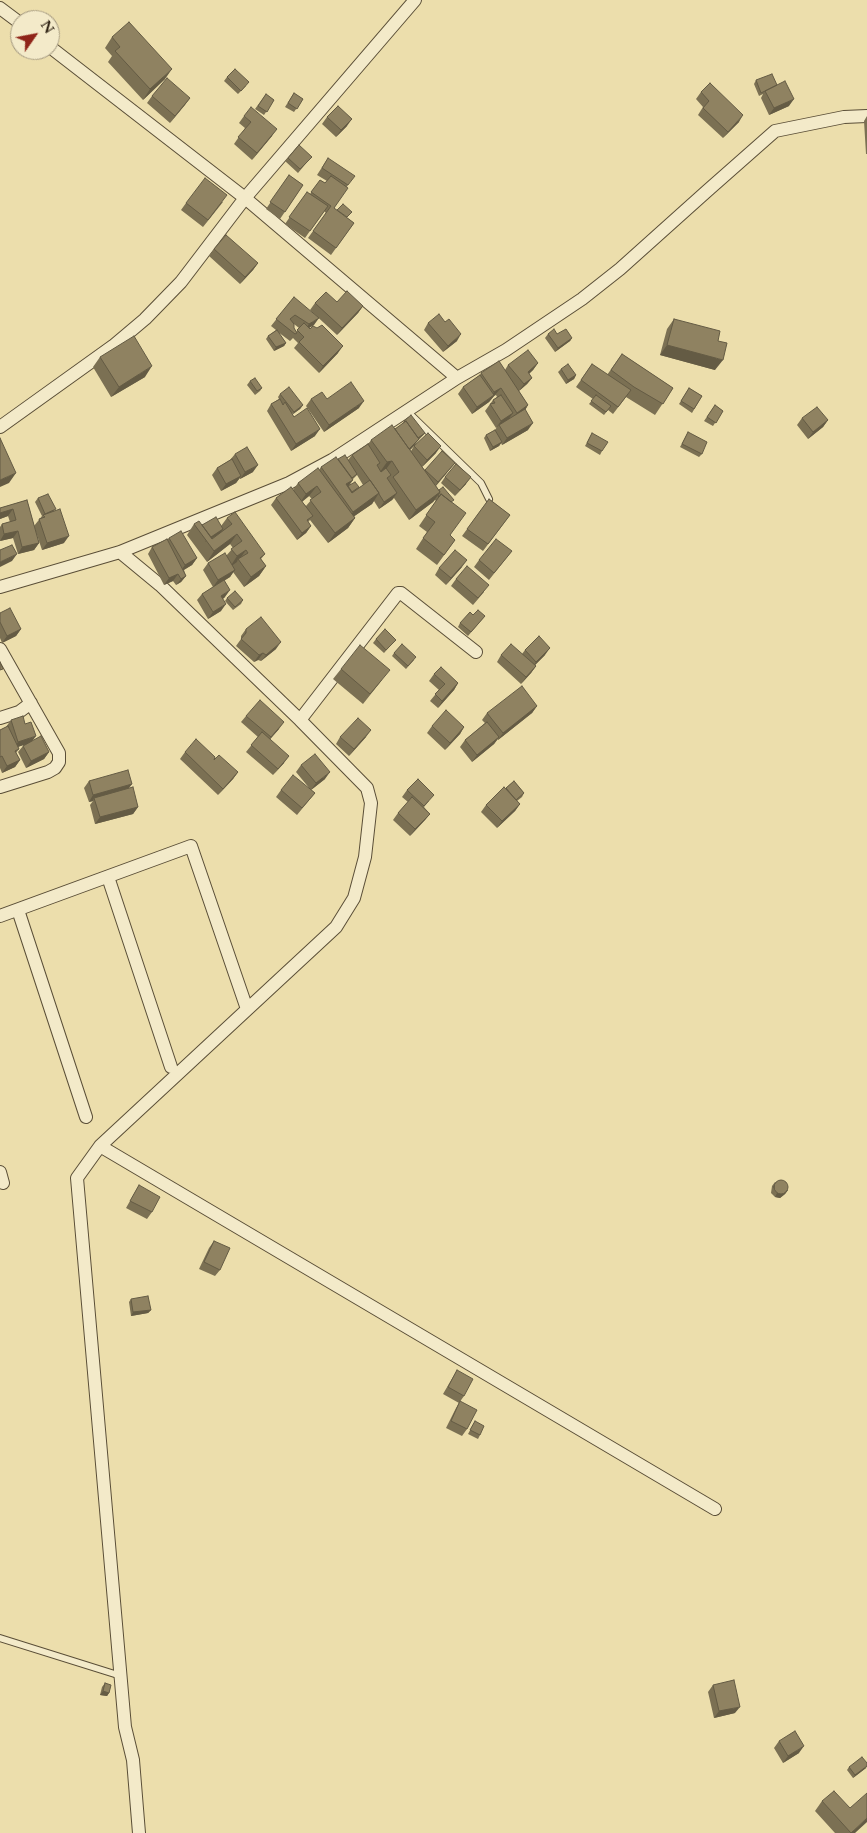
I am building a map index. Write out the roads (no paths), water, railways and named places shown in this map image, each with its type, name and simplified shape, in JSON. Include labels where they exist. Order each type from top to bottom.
[{"type":"street","points":[[0,427],[113,346],[145,319],[181,282],[245,198],[415,0]]},
{"type":"street","points":[[60,55],[245,198],[457,378]]},
{"type":"street","points":[[0,587],[120,552],[289,483],[332,460],[457,378],[506,350],[582,299],[620,269],[706,190],[775,132],[844,116],[867,116]]},
{"type":"street","points":[[120,552],[160,585],[300,720],[367,788],[371,803],[364,857],[354,898],[336,927],[100,1146],[77,1178],[125,1728],[133,1760],[139,1833]]},
{"type":"street","points":[[300,720],[398,593],[401,593],[476,652]]},
{"type":"street","points":[[0,649],[59,753],[59,762],[55,768],[0,787]]},
{"type":"street","points":[[0,718],[19,712],[31,703]]},
{"type":"street","points":[[0,916],[191,846],[247,1009]]},
{"type":"street","points":[[108,876],[171,1067]]},
{"type":"street","points":[[18,910],[86,1117]]},
{"type":"street","points":[[100,1146],[716,1509]]},
{"type":"street","points":[[0,1172],[4,1183],[0,1182]]},
{"type":"lane","points":[[407,411],[482,483],[489,499]]},
{"type":"lane","points":[[0,1638],[121,1676]]}]
